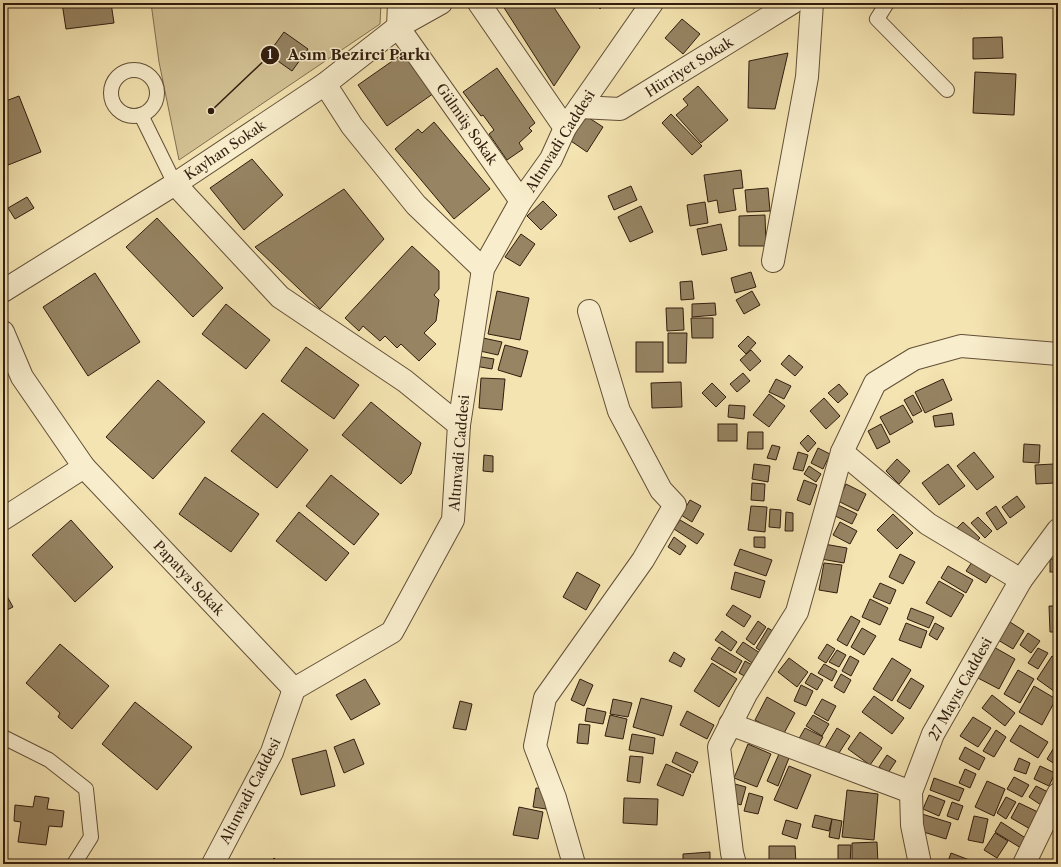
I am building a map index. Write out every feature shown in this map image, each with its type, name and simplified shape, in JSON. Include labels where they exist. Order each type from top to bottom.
[{"type":"street","points":[[398,27],[399,3]]},
{"type":"street","name":"Kayhan Sokak","points":[[3,291],[175,184],[325,84],[398,27],[441,3]]},
{"type":"street","points":[[479,3],[565,128]]},
{"type":"street","name":"Altınvadi Caddesi","points":[[213,864],[272,752],[294,689],[392,632],[453,520],[459,425],[484,269],[522,201],[551,159],[565,128],[652,3]]},
{"type":"street","name":"Hürriyet Sokak","points":[[580,107],[620,109],[792,3]]},
{"type":"street","points":[[774,261],[807,77],[812,3]]},
{"type":"street","name":"Gülmüş Sokak","points":[[398,27],[522,201]]},
{"type":"street","points":[[325,84],[352,126],[416,206],[484,269]]},
{"type":"street","points":[[175,184],[280,297],[405,381],[459,425]]},
{"type":"street","points":[[574,864],[555,798],[536,746],[545,698],[643,560],[675,505],[660,490],[619,411],[589,311]]},
{"type":"street","name":"Papatya Sokak","points":[[3,332],[22,377],[84,467],[294,689]]},
{"type":"street","points":[[735,864],[732,853],[719,747],[746,694],[797,612],[842,452],[875,383],[914,359],[961,346],[1058,354]]},
{"type":"street","points":[[842,452],[928,524],[1021,580]]},
{"type":"street","points":[[3,519],[84,467]]},
{"type":"street","name":"27 Mayıs Caddesi","points":[[920,864],[912,825],[911,792],[933,734],[1021,580],[1058,530]]},
{"type":"street","points":[[730,724],[911,792]]},
{"type":"street","points":[[1024,864],[1058,794]]},
{"type":"lane","points":[[887,3],[877,19],[947,90]]},
{"type":"lane","points":[[141,116],[175,184]]},
{"type":"lane","points":[[3,737],[49,760],[86,789],[91,837],[74,864]]},
{"type":"shaded area","points":[[151,3],[381,3],[380,24],[179,160],[159,62]]},
{"type":"building","points":[[62,3],[111,3],[114,23],[66,29]]},
{"type":"building","points":[[501,3],[551,3],[580,47],[554,86]]},
{"type":"building","points":[[596,3],[605,3],[600,9]]},
{"type":"building","points":[[959,3],[975,3],[961,8]]},
{"type":"building","points":[[682,19],[700,34],[683,54],[665,38]]},
{"type":"building","points":[[284,32],[308,49],[292,71],[268,54]]},
{"type":"building","points":[[1002,37],[1003,58],[973,59],[973,38]]},
{"type":"building","points":[[408,50],[437,91],[387,126],[358,85]]},
{"type":"building","points":[[788,53],[775,109],[748,108],[749,61]]},
{"type":"building","points":[[497,68],[535,123],[529,128],[532,131],[519,143],[523,149],[507,160],[489,134],[494,130],[483,115],[481,116],[463,92]]},
{"type":"building","points":[[975,72],[1016,74],[1014,115],[973,113]]},
{"type":"building","points":[[698,86],[728,120],[701,143],[676,115],[688,105],[683,99]]},
{"type":"building","points":[[19,96],[41,152],[3,167],[3,102]]},
{"type":"building","points":[[583,114],[603,127],[587,152],[568,139]]},
{"type":"building","points":[[671,114],[702,146],[692,155],[662,123]]},
{"type":"building","points":[[434,122],[490,189],[454,219],[395,149],[418,129],[422,133]]},
{"type":"building","points":[[252,159],[283,195],[244,230],[210,188]]},
{"type":"building","points":[[741,170],[743,188],[733,189],[736,210],[719,213],[717,200],[708,202],[704,175]]},
{"type":"building","points":[[631,186],[637,200],[614,210],[608,196]]},
{"type":"building","points":[[768,188],[770,211],[747,212],[745,190]]},
{"type":"building","points":[[344,189],[384,239],[320,309],[255,247]]},
{"type":"building","points":[[27,197],[34,208],[15,219],[8,208]]},
{"type":"building","points":[[543,201],[557,215],[541,230],[527,216]]},
{"type":"building","points":[[705,202],[708,223],[690,226],[687,205]]},
{"type":"building","points":[[641,206],[653,232],[630,242],[618,217]]},
{"type":"building","points":[[765,215],[766,246],[739,246],[739,216]]},
{"type":"building","points":[[157,218],[223,288],[193,317],[126,247]]},
{"type":"building","points":[[721,224],[727,250],[702,255],[697,229]]},
{"type":"building","points":[[521,234],[535,244],[520,266],[505,257]]},
{"type":"building","points":[[412,246],[439,271],[439,289],[434,295],[439,300],[436,321],[424,333],[436,344],[419,361],[401,344],[397,348],[385,336],[380,341],[363,326],[359,331],[345,318]]},
{"type":"building","points":[[751,272],[756,287],[735,293],[731,278]]},
{"type":"building","points":[[95,273],[140,342],[88,376],[43,307]]},
{"type":"building","points":[[692,281],[694,299],[681,300],[680,282]]},
{"type":"building","points":[[497,291],[529,298],[520,340],[488,334]]},
{"type":"building","points":[[752,291],[760,305],[744,314],[736,300]]},
{"type":"building","points":[[715,303],[716,315],[692,317],[692,304]]},
{"type":"building","points":[[226,304],[270,340],[246,369],[202,334]]},
{"type":"building","points":[[666,308],[683,308],[684,330],[667,331]]},
{"type":"building","points":[[691,318],[713,318],[713,338],[692,338]]},
{"type":"building","points":[[668,333],[687,333],[686,363],[668,363]]},
{"type":"building","points":[[748,336],[756,343],[746,354],[738,346]]},
{"type":"building","points":[[483,338],[502,342],[498,355],[480,351]]},
{"type":"building","points":[[636,342],[663,342],[663,372],[636,372]]},
{"type":"building","points":[[505,345],[528,351],[521,377],[498,370]]},
{"type":"building","points":[[306,347],[359,385],[334,419],[281,381]]},
{"type":"building","points":[[751,350],[761,361],[750,371],[740,360]]},
{"type":"building","points":[[789,355],[803,367],[795,376],[781,364]]},
{"type":"building","points":[[476,356],[494,359],[492,369],[475,366]]},
{"type":"building","points":[[743,373],[750,381],[737,392],[730,384]]},
{"type":"building","points":[[481,378],[505,379],[502,410],[479,408]]},
{"type":"building","points":[[776,379],[791,386],[784,399],[769,392]]},
{"type":"building","points":[[943,379],[952,400],[925,413],[915,392]]},
{"type":"building","points":[[158,380],[205,422],[153,479],[106,437]]},
{"type":"building","points":[[681,382],[682,407],[652,408],[651,383]]},
{"type":"building","points":[[712,383],[726,397],[716,407],[702,393]]},
{"type":"building","points":[[839,384],[848,394],[838,403],[828,393]]},
{"type":"building","points":[[769,394],[785,406],[769,427],[753,415]]},
{"type":"building","points":[[913,395],[922,411],[913,416],[904,400]]},
{"type":"building","points":[[824,398],[840,416],[826,429],[810,411]]},
{"type":"building","points":[[371,402],[421,443],[411,474],[401,484],[342,435]]},
{"type":"building","points":[[729,405],[745,406],[744,419],[728,417]]},
{"type":"building","points":[[903,405],[913,422],[890,435],[880,417]]},
{"type":"building","points":[[263,413],[308,450],[277,488],[231,451]]},
{"type":"building","points":[[952,413],[954,425],[935,427],[933,416]]},
{"type":"building","points":[[718,424],[737,424],[737,441],[718,441]]},
{"type":"building","points":[[881,424],[890,442],[877,449],[868,431]]},
{"type":"building","points":[[748,432],[763,432],[763,449],[747,449]]},
{"type":"building","points":[[808,435],[816,443],[808,452],[800,443]]},
{"type":"building","points":[[1024,444],[1040,445],[1039,463],[1023,462]]},
{"type":"building","points":[[772,445],[780,447],[776,460],[767,458]]},
{"type":"building","points":[[818,448],[830,454],[823,469],[811,463]]},
{"type":"building","points":[[798,452],[808,455],[803,471],[793,469]]},
{"type":"building","points":[[974,452],[994,477],[977,490],[957,466]]},
{"type":"building","points":[[484,455],[493,456],[493,472],[483,471]]},
{"type":"building","points":[[897,459],[910,471],[899,484],[886,471]]},
{"type":"building","points":[[754,464],[770,466],[768,482],[752,479]]},
{"type":"building","points":[[948,464],[965,486],[939,505],[922,483]]},
{"type":"building","points":[[1054,464],[1055,483],[1036,484],[1035,465]]},
{"type":"building","points":[[809,466],[821,474],[816,482],[804,474]]},
{"type":"building","points":[[331,475],[379,514],[354,545],[306,506]]},
{"type":"building","points":[[205,477],[259,514],[231,552],[179,514]]},
{"type":"building","points":[[804,480],[817,485],[810,505],[797,500]]},
{"type":"building","points":[[752,483],[765,484],[764,501],[751,500]]},
{"type":"building","points":[[846,484],[866,494],[858,511],[838,501]]},
{"type":"building","points":[[1017,496],[1025,507],[1010,518],[1002,507]]},
{"type":"building","points":[[690,500],[701,506],[692,522],[681,515]]},
{"type":"building","points":[[836,504],[857,514],[852,524],[831,514]]},
{"type":"building","points":[[751,506],[767,507],[765,532],[748,530]]},
{"type":"building","points":[[996,506],[1007,523],[997,530],[986,513]]},
{"type":"building","points":[[770,509],[781,510],[780,528],[769,527]]},
{"type":"building","points":[[299,512],[349,553],[326,581],[276,541]]},
{"type":"building","points":[[786,512],[793,513],[793,531],[785,531]]},
{"type":"building","points":[[893,514],[913,533],[897,549],[877,530]]},
{"type":"building","points":[[978,517],[992,531],[985,538],[971,523]]},
{"type":"building","points":[[71,520],[113,567],[75,602],[32,555]]},
{"type":"building","points":[[680,520],[704,534],[697,544],[674,529]]},
{"type":"building","points":[[840,522],[857,531],[850,544],[833,535]]},
{"type":"building","points":[[963,522],[980,538],[971,547],[954,531]]},
{"type":"building","points":[[674,537],[686,546],[680,555],[668,547]]},
{"type":"building","points":[[754,537],[765,537],[765,548],[754,547]]},
{"type":"building","points":[[824,544],[847,548],[844,563],[821,559]]},
{"type":"building","points":[[740,549],[772,560],[766,576],[734,565]]},
{"type":"building","points":[[900,554],[915,562],[903,584],[889,577]]},
{"type":"building","points":[[974,559],[994,570],[986,583],[966,571]]},
{"type":"building","points":[[1050,559],[1058,559],[1058,572],[1050,572]]},
{"type":"building","points":[[824,563],[842,565],[837,593],[819,590]]},
{"type":"building","points":[[948,566],[973,580],[966,593],[941,578]]},
{"type":"building","points":[[577,572],[600,585],[586,610],[563,597]]},
{"type":"building","points":[[735,572],[765,581],[760,598],[731,589]]},
{"type":"building","points":[[1054,576],[1058,576],[1058,590],[1054,590]]},
{"type":"building","points":[[939,581],[964,595],[951,617],[926,603]]},
{"type":"building","points":[[880,583],[896,590],[890,604],[873,597]]},
{"type":"building","points":[[3,589],[13,607],[3,612]]},
{"type":"building","points":[[870,599],[888,608],[880,625],[862,617]]},
{"type":"building","points":[[733,605],[751,616],[744,627],[726,615]]},
{"type":"building","points":[[1049,606],[1058,606],[1058,632],[1050,632]]},
{"type":"building","points":[[911,608],[934,617],[929,628],[907,619]]},
{"type":"building","points":[[851,616],[860,621],[847,646],[837,640]]},
{"type":"building","points":[[758,621],[766,627],[754,645],[746,639]]},
{"type":"building","points":[[1010,622],[1024,631],[1013,649],[998,640]]},
{"type":"building","points":[[906,623],[927,631],[921,648],[899,640]]},
{"type":"building","points":[[935,623],[944,628],[937,640],[929,635]]},
{"type":"building","points":[[768,628],[776,633],[764,653],[756,648]]},
{"type":"building","points":[[862,628],[876,636],[864,655],[851,647]]},
{"type":"building","points":[[722,631],[737,642],[731,651],[715,640]]},
{"type":"building","points":[[1028,633],[1040,641],[1031,653],[1020,645]]},
{"type":"building","points":[[743,642],[760,653],[752,663],[736,652]]},
{"type":"building","points":[[60,644],[109,686],[72,729],[58,717],[60,713],[26,683]]},
{"type":"building","points":[[827,644],[835,649],[826,663],[818,658]]},
{"type":"building","points":[[992,646],[1015,659],[999,689],[976,677]]},
{"type":"building","points":[[719,647],[742,661],[735,673],[711,659]]},
{"type":"building","points":[[1038,648],[1048,653],[1038,669],[1028,663]]},
{"type":"building","points":[[837,650],[846,655],[839,667],[829,662]]},
{"type":"building","points":[[674,652],[685,659],[681,667],[669,661]]},
{"type":"building","points":[[850,656],[859,661],[851,676],[842,671]]},
{"type":"building","points":[[1052,656],[1058,660],[1058,694],[1037,679]]},
{"type":"building","points":[[789,658],[808,672],[797,687],[778,672]]},
{"type":"building","points":[[892,658],[911,670],[892,701],[873,689]]},
{"type":"building","points":[[745,661],[754,666],[748,678],[739,673]]},
{"type":"building","points":[[712,663],[737,679],[719,707],[694,691]]},
{"type":"building","points":[[824,664],[837,671],[832,681],[818,673]]},
{"type":"building","points":[[1018,670],[1034,679],[1020,703],[1004,694]]},
{"type":"building","points":[[811,673],[823,680],[817,690],[805,683]]},
{"type":"building","points":[[841,674],[851,680],[844,693],[834,687]]},
{"type":"building","points":[[911,678],[924,686],[910,709],[897,701]]},
{"type":"building","points":[[365,679],[380,704],[351,720],[336,695]]},
{"type":"building","points":[[580,679],[593,685],[584,706],[571,700]]},
{"type":"building","points":[[801,685],[813,691],[806,706],[794,701]]},
{"type":"building","points":[[1034,686],[1056,699],[1042,725],[1019,712]]},
{"type":"building","points":[[992,695],[1015,713],[1005,726],[982,708]]},
{"type":"building","points":[[874,696],[904,718],[892,734],[862,712]]},
{"type":"building","points":[[767,697],[795,713],[783,735],[755,720]]},
{"type":"building","points":[[641,698],[672,706],[663,736],[633,727]]},
{"type":"building","points":[[613,699],[632,703],[628,717],[610,714]]},
{"type":"building","points":[[822,699],[836,706],[828,721],[814,713]]},
{"type":"building","points":[[460,701],[472,704],[466,730],[453,728]]},
{"type":"building","points":[[135,702],[192,747],[157,790],[102,744]]},
{"type":"building","points":[[587,708],[606,712],[603,724],[585,721]]},
{"type":"building","points":[[687,711],[714,725],[707,739],[680,725]]},
{"type":"building","points":[[610,715],[627,719],[623,739],[605,736]]},
{"type":"building","points":[[813,715],[829,724],[822,736],[806,726]]},
{"type":"building","points":[[973,717],[991,728],[978,747],[960,736]]},
{"type":"building","points":[[579,724],[590,725],[588,744],[577,743]]},
{"type":"building","points":[[1020,725],[1048,742],[1038,758],[1010,741]]},
{"type":"building","points":[[805,728],[823,737],[815,751],[797,742]]},
{"type":"building","points":[[837,728],[850,736],[837,756],[825,748]]},
{"type":"building","points":[[996,730],[1006,737],[994,757],[983,751]]},
{"type":"building","points":[[860,732],[882,748],[870,765],[848,749]]},
{"type":"building","points":[[632,734],[655,738],[653,754],[629,750]]},
{"type":"building","points":[[354,739],[364,764],[344,773],[334,747]]},
{"type":"building","points":[[1058,741],[1058,766],[1047,759]]},
{"type":"building","points":[[748,744],[771,754],[757,787],[734,778]]},
{"type":"building","points":[[965,747],[985,758],[979,770],[959,759]]},
{"type":"building","points":[[326,750],[335,786],[301,795],[292,759]]},
{"type":"building","points":[[676,752],[698,762],[693,773],[672,762]]},
{"type":"building","points":[[779,754],[789,758],[778,786],[767,781]]},
{"type":"building","points":[[887,755],[896,761],[888,773],[879,767]]},
{"type":"building","points":[[630,756],[643,757],[640,783],[627,781]]},
{"type":"building","points":[[1019,758],[1030,763],[1026,774],[1014,770]]},
{"type":"building","points":[[666,764],[691,775],[683,796],[657,785]]},
{"type":"building","points":[[789,766],[811,775],[797,809],[774,800]]},
{"type":"building","points":[[1040,766],[1055,773],[1049,786],[1034,779]]},
{"type":"building","points":[[965,769],[976,774],[970,788],[959,783]]},
{"type":"building","points":[[1014,777],[1029,785],[1022,797],[1007,789]]},
{"type":"building","points":[[934,778],[964,789],[959,801],[930,790]]},
{"type":"building","points":[[987,781],[1005,789],[994,816],[975,807]]},
{"type":"building","points":[[735,784],[746,787],[741,805],[729,801]]},
{"type":"building","points":[[1036,786],[1048,792],[1041,805],[1029,797]]},
{"type":"building","points":[[536,788],[549,789],[546,809],[533,807]]},
{"type":"building","points":[[847,790],[878,794],[874,840],[842,837]]},
{"type":"building","points":[[749,793],[763,797],[758,814],[744,811]]},
{"type":"building","points":[[929,795],[945,801],[939,816],[923,809]]},
{"type":"building","points":[[35,796],[49,798],[47,809],[64,811],[62,827],[49,826],[46,845],[18,842],[21,822],[14,821],[15,805],[33,807]]},
{"type":"building","points":[[1006,797],[1016,802],[1006,819],[997,813]]},
{"type":"building","points":[[624,798],[658,799],[657,825],[623,823]]},
{"type":"building","points":[[952,802],[963,806],[958,820],[947,816]]},
{"type":"building","points":[[1019,803],[1040,813],[1032,830],[1011,818]]},
{"type":"building","points":[[519,807],[543,812],[538,839],[513,835]]},
{"type":"building","points":[[922,814],[951,823],[946,839],[917,830]]},
{"type":"building","points":[[815,815],[832,819],[829,831],[812,827]]},
{"type":"building","points":[[974,816],[988,819],[983,843],[968,840]]},
{"type":"building","points":[[832,819],[842,821],[839,839],[829,837]]},
{"type":"building","points":[[786,820],[801,824],[797,839],[782,834]]},
{"type":"building","points":[[1001,822],[1027,839],[1021,848],[995,832]]},
{"type":"building","points":[[995,833],[1008,841],[997,858],[984,850]]},
{"type":"building","points":[[877,842],[878,864],[852,864],[852,843]]},
{"type":"building","points":[[838,845],[851,845],[850,864],[838,864]]},
{"type":"building","points":[[769,846],[795,846],[796,864],[769,864]]},
{"type":"building","points":[[710,852],[710,864],[683,864],[683,854]]},
{"type":"building","points":[[951,853],[980,864],[947,864]]},
{"type":"building","points":[[274,858],[281,864],[269,864]]},
{"type":"place","name":"Asım Bezirci Parkı","points":[[211,111]]}]
